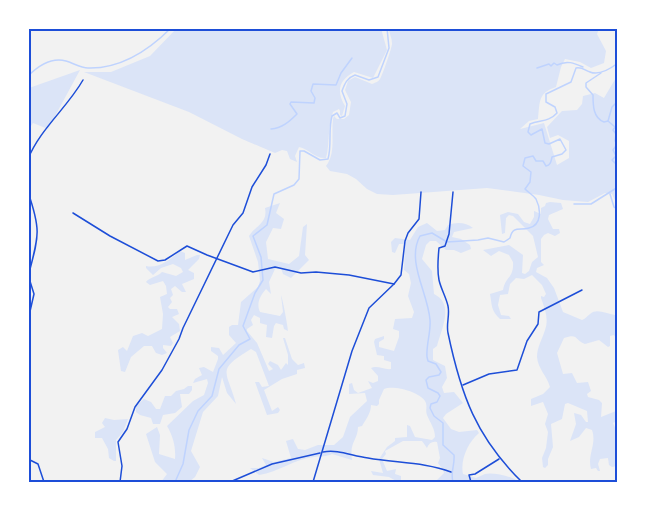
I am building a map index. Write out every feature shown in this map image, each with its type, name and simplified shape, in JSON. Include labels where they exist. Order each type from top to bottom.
[{"type":"street","points":[[28,159],[35,144],[73,97],[83,80]]},
{"type":"street","points":[[120,483],[122,466],[119,438],[127,429],[135,407],[162,370],[179,339],[233,225],[243,213],[253,184],[266,165],[270,154]]},
{"type":"street","points":[[28,192],[39,231],[29,273],[33,294],[28,320]]},
{"type":"street","points":[[313,483],[352,351],[369,308],[394,284],[402,268],[405,241],[419,219],[421,192]]},
{"type":"street","points":[[453,192],[450,234],[445,246],[439,248],[438,258],[439,279],[448,309],[447,328],[450,348],[478,428],[522,483]]},
{"type":"street","points":[[73,213],[110,236],[158,261],[165,260],[187,246],[253,272],[275,267],[301,273],[349,275],[394,284]]},
{"type":"street","points":[[462,386],[489,374],[516,370],[527,341],[538,324],[539,312],[582,291]]},
{"type":"street","points":[[230,483],[272,464],[336,450],[367,458],[436,467],[451,472]]},
{"type":"street","points":[[471,483],[469,475],[475,474],[500,458]]},
{"type":"street","points":[[28,459],[38,464],[44,483]]},
{"type":"shaded area","points":[[176,29],[383,29],[387,50],[373,78],[354,72],[342,82],[340,95],[345,106],[342,116],[339,109],[333,112],[326,158],[299,147],[295,156],[297,162],[290,159],[287,151],[282,150],[275,153],[189,112],[84,72],[111,72],[150,56]]},
{"type":"shaded area","points":[[389,29],[599,29],[597,34],[606,51],[604,63],[591,68],[580,62],[565,59],[556,87],[550,89],[541,98],[538,119],[529,121],[520,129],[544,123],[557,165],[569,158],[569,141],[558,135],[550,138],[547,127],[562,111],[577,110],[582,104],[583,96],[595,93],[604,98],[617,76],[617,204],[612,194],[605,193],[588,202],[487,188],[393,195],[377,194],[347,174],[330,171],[326,166],[332,150],[334,116],[337,119],[344,119],[349,115],[351,102],[345,90],[348,81],[355,77],[372,84],[380,79],[392,45]]},
{"type":"shaded area","points":[[80,70],[48,129],[33,123],[29,129],[29,88]]},
{"type":"shaded area","points":[[550,202],[561,203],[563,209],[549,215],[548,219],[553,229],[559,229],[560,233],[555,236],[548,233],[541,239],[541,262],[544,265],[537,268],[536,272],[547,278],[554,288],[563,312],[582,320],[596,311],[615,315],[617,318],[617,340],[614,335],[610,336],[610,346],[608,347],[599,340],[585,344],[574,337],[569,337],[564,338],[557,353],[563,374],[572,373],[577,383],[588,382],[591,391],[587,394],[588,397],[602,403],[601,417],[616,411],[617,403],[617,421],[613,423],[617,432],[617,466],[609,465],[608,458],[600,459],[598,464],[600,471],[596,468],[591,469],[590,464],[592,430],[586,428],[579,437],[570,441],[576,424],[574,413],[581,415],[588,422],[587,411],[568,403],[565,404],[562,419],[551,424],[553,447],[548,465],[543,467],[542,458],[548,432],[545,424],[548,414],[543,402],[531,406],[531,399],[543,394],[550,387],[537,357],[547,322],[541,298],[546,294],[542,285],[532,275],[524,279],[516,278],[510,284],[508,294],[500,295],[498,305],[501,315],[509,316],[511,319],[500,319],[492,305],[490,294],[503,290],[511,274],[513,262],[509,255],[499,251],[491,256],[483,250],[509,245],[523,255],[522,273],[525,274],[538,257],[533,236],[513,216],[509,215],[506,218],[505,233],[502,234],[500,215],[508,212],[518,214],[524,222],[530,224],[534,211],[541,214],[541,208]]},
{"type":"shaded area","points":[[280,203],[276,213],[284,219],[281,229],[273,228],[266,242],[268,259],[289,264],[299,256],[303,227],[307,224],[305,255],[309,260],[291,278],[283,274],[281,268],[275,269],[269,282],[271,294],[266,289],[259,300],[260,312],[280,316],[283,312],[281,295],[288,331],[283,325],[276,323],[272,338],[266,337],[267,325],[260,323],[260,318],[254,315],[251,320],[253,325],[247,331],[257,343],[269,371],[273,369],[268,364],[270,361],[278,365],[281,370],[286,363],[288,365],[288,355],[283,338],[285,338],[292,359],[298,365],[304,363],[305,368],[297,370],[297,374],[282,379],[264,390],[272,411],[278,407],[280,410],[278,413],[267,415],[255,382],[259,382],[262,387],[269,386],[256,352],[251,349],[232,362],[228,367],[227,377],[236,404],[227,393],[222,377],[218,396],[203,412],[191,451],[200,467],[195,477],[189,482],[161,482],[167,474],[155,462],[146,434],[157,427],[160,435],[159,454],[175,459],[174,442],[167,426],[193,401],[204,395],[207,379],[193,383],[202,375],[199,368],[204,367],[213,372],[218,356],[211,351],[211,347],[219,348],[223,355],[236,343],[229,335],[229,327],[238,325],[241,302],[258,287],[260,281],[258,262],[249,236],[263,221],[265,208]]},
{"type":"shaded area","points":[[427,223],[437,231],[445,230],[448,225],[458,223],[473,228],[454,232],[452,237],[461,239],[470,245],[471,249],[461,253],[446,250],[436,241],[430,241],[426,245],[422,259],[432,271],[434,294],[444,304],[445,311],[437,346],[433,349],[433,360],[445,366],[447,378],[442,387],[444,393],[454,392],[463,403],[443,418],[451,429],[459,432],[477,430],[479,433],[471,441],[466,452],[463,474],[476,478],[485,474],[496,474],[516,480],[516,482],[487,480],[426,482],[436,481],[444,473],[438,463],[440,458],[437,442],[431,443],[427,448],[422,441],[403,441],[385,451],[386,454],[382,459],[387,471],[396,469],[395,474],[401,476],[401,480],[398,482],[389,477],[373,475],[371,471],[383,473],[379,459],[387,447],[395,441],[395,438],[407,437],[407,425],[410,426],[415,437],[432,440],[435,437],[426,413],[425,401],[412,392],[394,388],[384,389],[379,404],[371,405],[367,418],[362,426],[358,427],[352,449],[352,460],[332,454],[307,458],[259,475],[250,468],[266,465],[262,458],[274,462],[291,458],[286,441],[293,439],[298,449],[305,450],[318,445],[334,445],[343,437],[350,417],[367,401],[365,393],[349,394],[349,384],[352,383],[354,390],[358,393],[372,388],[368,381],[373,383],[378,381],[378,376],[371,368],[391,369],[391,362],[384,360],[384,356],[377,355],[375,339],[384,336],[384,339],[379,342],[379,347],[394,351],[399,337],[399,331],[393,329],[395,319],[412,318],[414,312],[408,296],[411,283],[409,274],[404,270],[405,244],[399,244],[395,253],[392,252],[391,242],[395,238],[410,240],[418,227]]},
{"type":"shaded area","points":[[180,251],[185,253],[185,260],[200,255],[188,270],[194,273],[194,279],[182,284],[186,292],[182,292],[175,286],[171,289],[172,302],[168,307],[177,309],[179,314],[172,317],[179,324],[180,331],[170,337],[173,343],[171,346],[163,345],[167,353],[162,355],[156,353],[152,346],[144,346],[131,357],[125,372],[121,371],[118,350],[123,347],[127,351],[133,336],[142,333],[148,336],[162,329],[163,314],[160,297],[167,294],[166,286],[163,281],[150,285],[146,282],[162,272],[176,276],[183,272],[181,268],[173,264],[161,268],[153,275],[146,266],[160,265]]},
{"type":"shaded area","points":[[192,386],[189,394],[180,394],[182,407],[175,413],[163,415],[160,424],[153,424],[151,418],[136,412],[136,406],[144,399],[151,402],[156,409],[160,409],[165,396],[171,396]]},
{"type":"shaded area","points":[[105,418],[128,419],[123,432],[116,440],[116,461],[109,458],[108,449],[102,438],[95,438],[95,432],[105,427],[102,423]]},
{"type":"waterway","points":[[28,76],[41,66],[56,60],[88,68],[123,62],[154,44],[171,28]]},
{"type":"waterway","points":[[175,482],[183,464],[189,430],[198,411],[212,396],[219,369],[239,345],[250,339],[243,326],[255,293],[263,280],[261,257],[253,236],[267,225],[274,194],[294,185],[299,179],[300,151],[320,160],[328,159],[332,116],[337,113],[340,118],[345,116],[347,104],[342,91],[344,86],[348,79],[355,75],[369,80],[378,77],[389,48],[387,28]]},
{"type":"waterway","points":[[271,129],[285,124],[297,114],[291,102],[314,103],[315,98],[311,91],[313,84],[336,85],[341,73],[352,58]]},
{"type":"waterway","points":[[537,68],[567,62],[583,67]]},
{"type":"waterway","points":[[453,482],[454,455],[443,445],[443,423],[434,416],[430,408],[440,396],[428,388],[426,380],[441,372],[436,364],[428,361],[427,357],[430,320],[416,266],[416,246],[420,236],[432,233],[447,242],[488,238],[504,242],[510,238],[513,231],[526,229],[536,224],[539,207],[536,199],[525,189],[530,182],[531,172],[523,166],[525,158],[533,156],[536,161],[543,161],[546,166],[550,164],[552,157],[566,150],[560,139],[549,144],[545,143],[542,129],[531,135],[528,132],[530,124],[548,119],[557,113],[555,107],[546,102],[546,94],[571,82],[576,68],[597,73],[608,70],[618,63]]},
{"type":"waterway","points":[[601,73],[586,83],[586,87],[593,95],[598,118],[604,122],[608,121],[615,127],[613,130],[616,134],[615,141],[618,142]]},
{"type":"waterway","points":[[608,121],[612,107],[618,101]]},
{"type":"waterway","points":[[618,143],[613,150],[616,156],[612,160],[618,166]]},
{"type":"waterway","points":[[574,204],[591,204],[618,187]]},
{"type":"waterway","points":[[610,194],[614,207],[618,210]]}]
